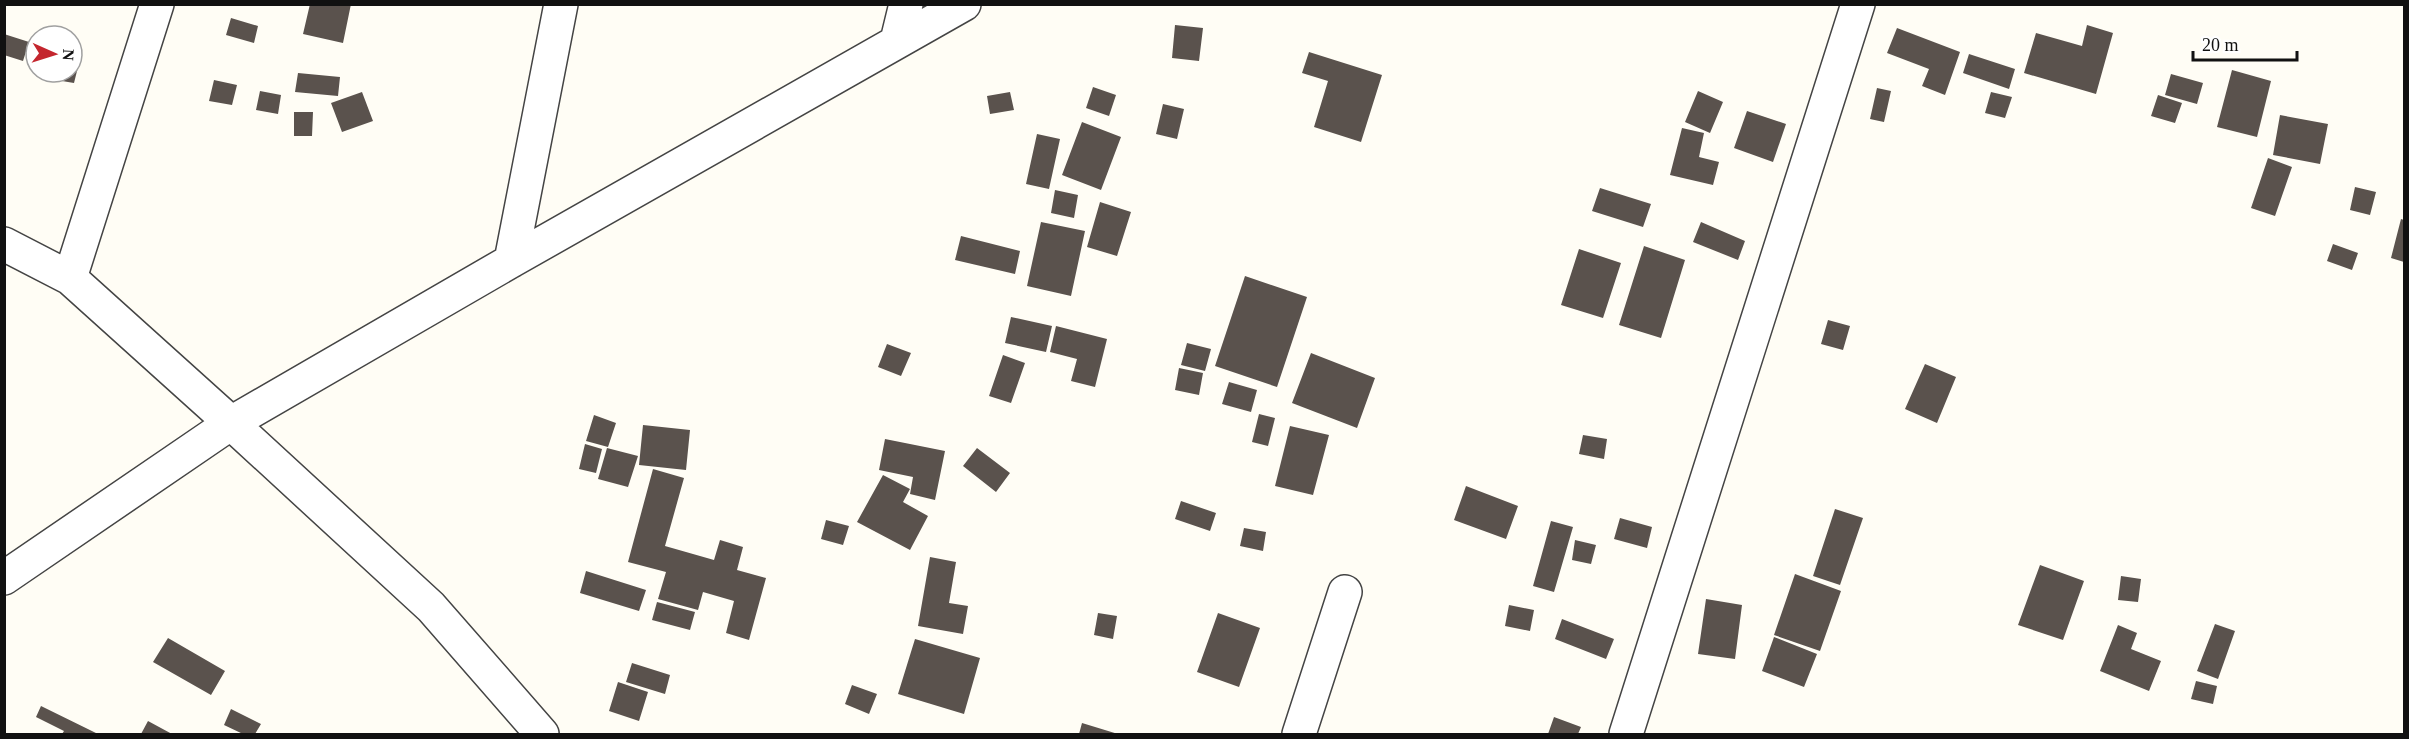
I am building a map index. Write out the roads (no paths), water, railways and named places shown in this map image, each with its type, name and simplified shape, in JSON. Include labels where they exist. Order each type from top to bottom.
[{"type":"street","points":[[70,278],[157,4]]},
{"type":"street","points":[[511,261],[561,4]]},
{"type":"street","points":[[897,41],[906,4]]},
{"type":"street","points":[[4,578],[231,423],[964,4]]},
{"type":"street","points":[[1626,735],[1858,4]]},
{"type":"street","points":[[4,244],[70,278],[231,423],[431,607],[543,735]]},
{"type":"street","points":[[1299,735],[1345,591]]}]
